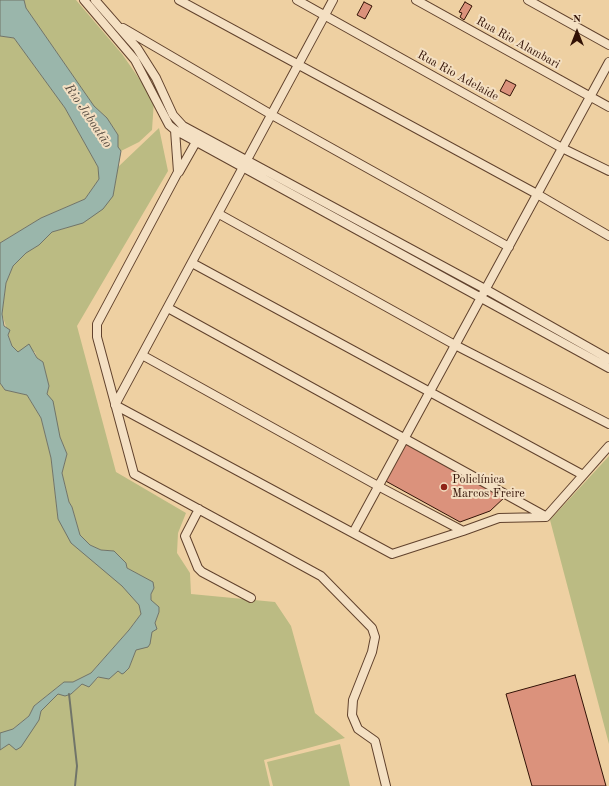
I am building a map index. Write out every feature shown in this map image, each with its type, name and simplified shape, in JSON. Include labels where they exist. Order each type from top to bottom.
[{"type":"street","points":[[84,0],[135,60],[169,125],[175,130],[243,168],[609,359]]},
{"type":"street","points":[[96,0],[137,48],[156,78],[177,121],[183,126],[248,160],[483,293],[609,368]]},
{"type":"street","points":[[179,0],[537,194],[609,236]]},
{"type":"street","name":"Rua Rio Adelaide","points":[[297,0],[562,148],[609,171]]},
{"type":"street","points":[[115,405],[299,66],[333,0]]},
{"type":"street","name":"Rua Rio Alambari","points":[[416,0],[609,106]]},
{"type":"street","points":[[528,0],[609,45]]},
{"type":"street","points":[[118,25],[272,115],[509,247]]},
{"type":"street","points":[[353,533],[609,62]]},
{"type":"street","points":[[175,130],[178,172]]},
{"type":"street","points":[[196,142],[178,172],[97,324],[97,338],[134,474],[321,576],[372,628],[375,637],[372,652],[354,700],[352,715],[358,729],[375,741],[386,786]]},
{"type":"street","points":[[219,214],[455,345],[609,424]]},
{"type":"street","points":[[192,263],[583,475]]},
{"type":"street","points":[[168,308],[546,516]]},
{"type":"street","points":[[142,355],[378,486],[463,531]]},
{"type":"street","points":[[115,405],[392,554],[499,518],[546,516],[609,446]]},
{"type":"street","points":[[199,509],[185,536],[198,568],[202,572],[251,598]]},
{"type":"green space","points":[[24,0],[76,0],[122,54],[154,100],[152,130],[139,142],[121,151],[118,147],[118,135],[107,118],[94,106],[26,8]]},
{"type":"green space","points":[[0,36],[14,38],[65,108],[98,167],[99,179],[85,199],[41,218],[0,243]]},
{"type":"green space","points":[[159,128],[168,171],[77,326],[116,472],[186,513],[178,533],[177,553],[190,573],[191,594],[275,602],[291,626],[315,713],[345,738],[264,760],[270,786],[0,786],[0,750],[39,720],[41,711],[58,694],[71,694],[82,684],[94,681],[101,676],[109,679],[114,673],[129,668],[136,650],[142,647],[149,640],[159,612],[151,600],[152,582],[127,568],[126,563],[114,551],[101,550],[90,545],[80,535],[72,507],[69,502],[62,473],[67,454],[60,437],[47,394],[49,386],[43,362],[37,358],[35,352],[18,352],[12,346],[2,314],[6,283],[13,266],[26,252],[39,245],[52,232],[66,228],[113,196],[118,167]]},
{"type":"green space","points":[[0,383],[5,390],[27,395],[41,418],[51,458],[58,519],[123,586],[139,605],[141,614],[91,673],[73,682],[64,682],[34,706],[29,716],[13,729],[0,734]]},
{"type":"green space","points":[[609,456],[609,744],[550,520]]},
{"type":"green space","points":[[340,744],[350,786],[273,786],[267,762]]},
{"type":"water","name":"Rio Jaboatão","points":[[0,0],[24,0],[26,8],[94,106],[107,118],[118,135],[118,147],[121,151],[113,196],[103,209],[83,223],[52,232],[39,245],[26,253],[13,266],[6,283],[2,314],[4,326],[10,330],[8,335],[12,346],[18,352],[29,344],[37,358],[43,362],[49,386],[47,394],[53,401],[60,437],[67,454],[62,473],[69,502],[72,507],[80,535],[90,545],[101,550],[114,551],[126,563],[127,568],[153,582],[154,588],[151,594],[151,600],[159,607],[159,612],[155,623],[157,629],[152,632],[150,644],[148,647],[136,650],[129,668],[124,673],[122,674],[118,671],[109,679],[98,677],[89,687],[82,684],[71,694],[65,696],[58,694],[41,711],[39,720],[21,747],[16,750],[9,744],[0,750],[0,733],[13,729],[29,716],[34,706],[64,682],[73,682],[91,673],[141,614],[139,605],[122,586],[71,543],[58,519],[51,458],[41,418],[27,395],[5,390],[0,383],[0,243],[41,218],[85,199],[99,179],[98,167],[65,108],[14,38],[0,36]]},
{"type":"building","points":[[364,2],[372,6],[365,19],[357,15]]},
{"type":"building","points":[[465,2],[472,6],[464,20],[460,17],[462,13],[459,12]]},
{"type":"building","points":[[506,80],[516,85],[510,96],[500,91]]},
{"type":"building","name":"Policlínica Marcos Freire","points":[[404,440],[506,496],[490,511],[460,522],[382,479]]},
{"type":"building","points":[[575,675],[606,786],[532,786],[506,694]]},
{"type":"waterway","points":[[69,694],[77,766],[75,786]]},
{"type":"place","name":"Policlínica Marcos Freire","points":[[444,487]]}]
